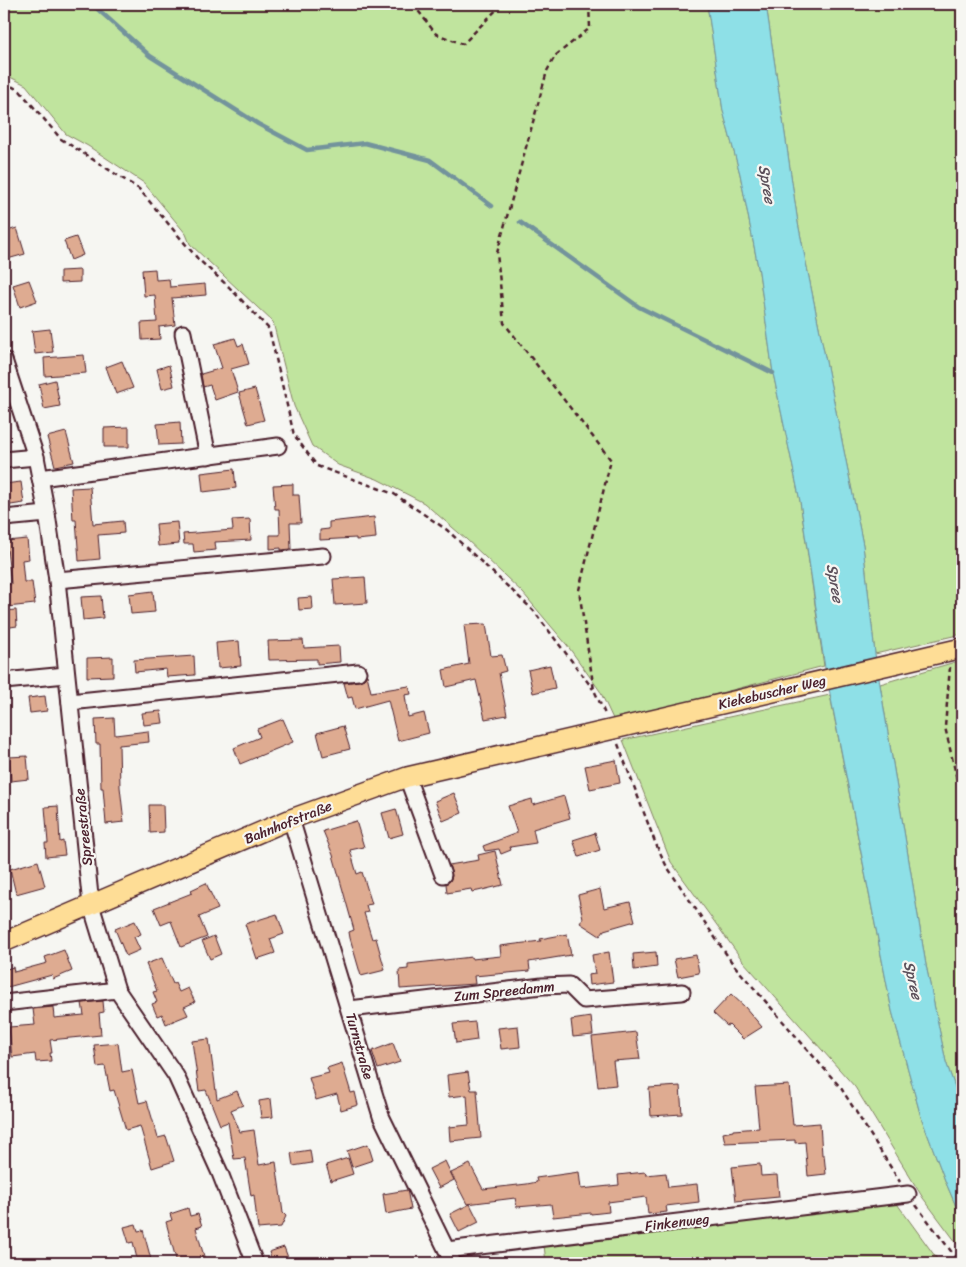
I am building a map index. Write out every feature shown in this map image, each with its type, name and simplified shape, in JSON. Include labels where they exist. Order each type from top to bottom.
[{"type":"main road","name":"Kiekebuscher Weg","points":[[582,736],[957,650]]},
{"type":"main road","name":"Bahnhofstraße","points":[[4,942],[291,819],[408,776],[582,736]]},
{"type":"street","points":[[183,333],[208,456]]},
{"type":"street","name":"Spreestraße","points":[[4,360],[36,457],[47,514],[57,580],[91,906],[117,990],[176,1076],[220,1173],[255,1263]]},
{"type":"street","points":[[40,478],[278,446]]},
{"type":"street","points":[[4,460],[36,457]]},
{"type":"street","points":[[4,518],[47,514]]},
{"type":"street","points":[[57,580],[323,556]]},
{"type":"street","points":[[70,702],[358,672]]},
{"type":"street","points":[[4,681],[66,675]]},
{"type":"street","points":[[408,776],[443,875]]},
{"type":"street","name":"Turnstraße","points":[[291,819],[381,1116],[450,1257]]},
{"type":"street","name":"Zum Spreedamm","points":[[350,1009],[542,986],[569,985],[584,1000],[682,992]]},
{"type":"street","points":[[4,1003],[117,990]]},
{"type":"street","name":"Finkenweg","points":[[450,1257],[908,1194]]},
{"type":"path","points":[[413,4],[436,34],[463,44],[502,4]]},
{"type":"path","points":[[589,4],[590,28],[555,56],[546,71],[497,253],[504,323],[611,460],[578,590],[594,690]]},
{"type":"path","points":[[4,82],[20,91],[61,139],[139,189],[198,259],[229,287],[269,329],[294,435],[317,466],[394,494],[447,530],[533,610],[594,690],[613,729],[655,842],[671,872],[733,964],[841,1088],[908,1194],[960,1263]]},
{"type":"path","points":[[957,650],[945,727],[962,801]]},
{"type":"green space","points":[[4,4],[707,4],[723,111],[740,174],[759,272],[773,373],[800,501],[824,666],[614,721],[600,691],[567,645],[523,593],[466,539],[424,503],[377,479],[338,465],[312,446],[294,406],[273,322],[190,244],[186,234],[144,183],[88,146],[66,134],[26,85],[4,74]]},
{"type":"green space","points":[[766,4],[962,4],[962,634],[875,654],[863,545],[798,223]]},
{"type":"green space","points":[[962,660],[962,1107],[946,1062],[926,965],[880,684]]},
{"type":"green space","points":[[830,695],[892,1011],[921,1117],[962,1220],[962,1250],[923,1198],[855,1087],[743,961],[671,862],[623,740]]},
{"type":"green space","points":[[895,1201],[940,1263],[546,1263],[544,1245]]},
{"type":"water","name":"Spree","points":[[707,4],[766,4],[798,223],[863,545],[875,654],[926,965],[946,1062],[962,1107],[962,1220],[921,1117],[892,1011],[825,668],[800,501],[773,373],[759,272],[740,174],[723,111]]},
{"type":"building","points":[[17,228],[25,254],[4,260],[4,232]]},
{"type":"building","points":[[76,237],[83,255],[71,260],[64,241]]},
{"type":"building","points":[[155,269],[156,280],[169,279],[170,287],[205,284],[206,295],[172,298],[175,325],[159,327],[160,339],[142,340],[141,323],[157,322],[155,295],[144,296],[142,270]]},
{"type":"building","points":[[80,270],[80,282],[60,283],[60,271]]},
{"type":"building","points":[[29,280],[37,301],[20,307],[13,285]]},
{"type":"building","points":[[50,329],[53,352],[35,354],[32,331]]},
{"type":"building","points":[[235,338],[238,346],[243,344],[249,364],[231,369],[238,392],[215,400],[210,385],[203,387],[201,374],[222,368],[214,344]]},
{"type":"building","points":[[84,355],[86,373],[45,376],[44,358]]},
{"type":"building","points":[[122,361],[133,388],[116,394],[106,367]]},
{"type":"building","points":[[169,365],[174,386],[162,389],[157,369]]},
{"type":"building","points":[[55,380],[60,406],[44,409],[39,384]]},
{"type":"building","points":[[255,389],[264,420],[248,424],[239,393]]},
{"type":"building","points":[[180,422],[181,444],[159,445],[157,424]]},
{"type":"building","points":[[129,427],[129,447],[104,447],[104,428]]},
{"type":"building","points":[[66,432],[74,462],[55,466],[47,437]]},
{"type":"building","points":[[234,469],[236,488],[203,492],[201,473]]},
{"type":"building","points":[[21,482],[24,503],[4,506],[4,484]]},
{"type":"building","points":[[293,484],[293,495],[299,495],[301,523],[290,523],[291,549],[270,549],[270,535],[280,535],[279,509],[275,509],[273,485]]},
{"type":"building","points":[[90,487],[93,524],[123,521],[124,533],[98,535],[100,559],[79,561],[71,488]]},
{"type":"building","points":[[374,517],[376,538],[320,540],[320,530],[329,529],[329,522]]},
{"type":"building","points":[[250,519],[251,540],[215,542],[216,550],[194,552],[193,544],[184,544],[183,534],[233,530],[232,520]]},
{"type":"building","points":[[177,522],[179,544],[158,546],[156,524]]},
{"type":"building","points":[[27,539],[29,559],[22,560],[24,582],[32,582],[35,604],[7,607],[5,585],[11,584],[6,541]]},
{"type":"building","points":[[365,577],[367,603],[335,605],[333,579]]},
{"type":"building","points":[[153,591],[155,612],[131,614],[129,594]]},
{"type":"building","points":[[101,596],[103,618],[83,620],[81,597]]},
{"type":"building","points":[[312,597],[313,609],[299,610],[298,598]]},
{"type":"building","points":[[16,610],[17,626],[4,628],[4,611]]},
{"type":"building","points":[[486,624],[491,656],[502,655],[506,671],[499,673],[507,715],[485,719],[476,680],[446,687],[443,670],[469,664],[464,625]]},
{"type":"building","points":[[303,640],[304,648],[339,646],[340,662],[317,664],[317,659],[269,660],[268,641]]},
{"type":"building","points":[[239,641],[241,666],[218,668],[216,643]]},
{"type":"building","points":[[194,656],[195,675],[167,677],[166,669],[135,672],[134,660]]},
{"type":"building","points":[[113,657],[113,676],[87,677],[87,658]]},
{"type":"building","points":[[550,665],[555,688],[533,693],[528,670]]},
{"type":"building","points":[[367,675],[371,692],[409,686],[411,694],[405,695],[408,717],[424,713],[429,733],[398,741],[388,700],[355,709],[352,697],[348,698],[344,683],[359,681]]},
{"type":"building","points":[[45,696],[47,711],[30,713],[28,698]]},
{"type":"building","points":[[161,711],[163,723],[144,725],[142,713]]},
{"type":"building","points":[[114,718],[115,735],[148,731],[149,742],[119,745],[120,787],[124,822],[106,824],[103,788],[101,788],[100,744],[96,744],[95,719]]},
{"type":"building","points":[[283,719],[293,742],[240,764],[234,748],[260,737],[257,729]]},
{"type":"building","points":[[343,726],[350,749],[323,756],[317,733]]},
{"type":"building","points":[[27,756],[29,779],[11,781],[9,757]]},
{"type":"building","points":[[616,760],[620,783],[590,789],[585,766]]},
{"type":"building","points":[[454,793],[462,813],[443,821],[435,801]]},
{"type":"building","points":[[564,796],[570,818],[533,829],[536,843],[510,847],[511,850],[501,854],[499,849],[485,851],[483,846],[517,833],[508,806],[532,799],[533,805]]},
{"type":"building","points":[[149,805],[163,805],[164,832],[150,833]]},
{"type":"building","points":[[58,806],[60,842],[63,841],[65,855],[46,857],[45,843],[48,843],[45,807]]},
{"type":"building","points":[[396,809],[403,834],[389,838],[382,813]]},
{"type":"building","points":[[356,821],[364,847],[350,850],[357,874],[362,872],[372,904],[366,905],[368,912],[364,913],[372,939],[376,938],[385,970],[361,976],[349,932],[354,930],[333,855],[323,831]]},
{"type":"building","points":[[595,833],[600,850],[579,857],[573,840]]},
{"type":"building","points":[[495,851],[503,885],[472,892],[471,889],[447,893],[446,884],[452,876],[449,865],[479,860],[478,855]]},
{"type":"building","points":[[38,861],[45,886],[16,894],[10,869]]},
{"type":"building","points":[[206,883],[218,909],[199,917],[207,937],[181,947],[171,921],[161,925],[154,908],[192,893],[191,890]]},
{"type":"building","points":[[600,889],[604,908],[630,902],[635,921],[604,930],[600,936],[580,923],[583,918],[578,895]]},
{"type":"building","points":[[277,914],[284,934],[270,939],[275,953],[257,959],[245,924]]},
{"type":"building","points":[[135,921],[141,934],[134,937],[140,950],[126,956],[115,929]]},
{"type":"building","points":[[567,934],[571,955],[529,962],[530,971],[474,976],[475,984],[400,989],[399,970],[408,969],[408,964],[501,956],[500,946],[541,941],[540,939]]},
{"type":"building","points":[[214,936],[221,954],[210,959],[202,941]]},
{"type":"building","points":[[64,950],[72,971],[53,979],[52,975],[4,988],[4,970],[13,967],[14,972],[47,963],[45,957]]},
{"type":"building","points":[[609,952],[613,982],[589,985],[588,975],[595,974],[592,955]]},
{"type":"building","points":[[656,952],[657,967],[634,970],[633,954]]},
{"type":"building","points":[[696,955],[699,973],[678,977],[674,959]]},
{"type":"building","points":[[162,958],[173,984],[175,983],[179,992],[188,988],[195,1002],[184,1007],[188,1015],[166,1024],[162,1014],[157,1016],[152,1004],[157,1002],[153,992],[157,991],[146,964]]},
{"type":"building","points":[[731,994],[762,1027],[743,1039],[713,1013]]},
{"type":"building","points":[[103,1001],[104,1012],[99,1013],[101,1035],[50,1040],[51,1061],[36,1062],[35,1054],[12,1057],[9,1027],[35,1025],[33,1009],[53,1007],[54,1018],[84,1015],[82,1003]]},
{"type":"building","points":[[591,1017],[593,1035],[573,1037],[571,1020]]},
{"type":"building","points":[[475,1022],[477,1040],[456,1043],[453,1024]]},
{"type":"building","points":[[518,1026],[520,1047],[501,1049],[498,1028]]},
{"type":"building","points":[[636,1032],[640,1059],[613,1061],[616,1085],[598,1087],[592,1037]]},
{"type":"building","points":[[209,1039],[217,1099],[237,1091],[243,1105],[231,1110],[240,1132],[254,1130],[259,1165],[276,1162],[283,1213],[286,1216],[281,1227],[258,1229],[254,1195],[251,1196],[245,1158],[234,1159],[228,1122],[220,1125],[206,1090],[199,1091],[192,1041]]},
{"type":"building","points":[[118,1043],[122,1072],[132,1070],[139,1103],[147,1101],[158,1138],[166,1136],[174,1161],[152,1168],[140,1126],[126,1130],[114,1090],[110,1091],[105,1066],[97,1067],[94,1045]]},
{"type":"building","points":[[393,1043],[400,1062],[378,1069],[372,1051]]},
{"type":"building","points":[[342,1063],[351,1093],[355,1092],[358,1105],[341,1110],[337,1094],[316,1100],[309,1078],[329,1073],[327,1068]]},
{"type":"building","points":[[468,1072],[471,1090],[477,1090],[481,1138],[450,1141],[449,1127],[469,1125],[467,1095],[449,1097],[447,1075]]},
{"type":"building","points":[[789,1085],[793,1125],[820,1123],[822,1155],[824,1155],[826,1174],[808,1176],[805,1142],[795,1143],[795,1140],[725,1143],[723,1133],[733,1130],[759,1128],[755,1087]]},
{"type":"building","points":[[680,1086],[682,1114],[651,1116],[649,1088]]},
{"type":"building","points":[[271,1099],[273,1117],[261,1118],[259,1101]]},
{"type":"building","points":[[368,1144],[373,1160],[352,1167],[347,1151]]},
{"type":"building","points":[[310,1150],[312,1163],[293,1166],[291,1153]]},
{"type":"building","points":[[348,1158],[353,1174],[331,1181],[326,1165]]},
{"type":"building","points":[[445,1161],[454,1180],[439,1188],[429,1169]]},
{"type":"building","points":[[470,1164],[483,1189],[527,1184],[537,1182],[536,1178],[579,1172],[581,1189],[619,1185],[618,1175],[645,1172],[646,1175],[666,1173],[668,1187],[697,1184],[699,1202],[666,1206],[667,1212],[648,1214],[646,1197],[608,1202],[609,1212],[553,1217],[551,1204],[517,1207],[515,1198],[467,1204],[451,1173]]},
{"type":"building","points":[[760,1164],[761,1176],[777,1175],[779,1197],[736,1201],[732,1167]]},
{"type":"building","points":[[407,1190],[411,1209],[386,1214],[383,1194]]},
{"type":"building","points":[[470,1204],[479,1222],[459,1232],[450,1214]]},
{"type":"building","points":[[188,1208],[190,1216],[198,1214],[202,1226],[196,1228],[205,1260],[194,1263],[177,1263],[166,1222],[172,1220],[170,1214]]},
{"type":"building","points":[[136,1224],[138,1231],[143,1230],[152,1263],[138,1263],[133,1242],[129,1243],[124,1227]]},
{"type":"building","points":[[284,1247],[290,1263],[273,1263],[269,1252]]},
{"type":"waterway","points":[[92,4],[150,56],[258,124],[307,150],[365,143],[430,160],[492,206]]},
{"type":"waterway","points":[[520,222],[639,307],[773,373]]}]
